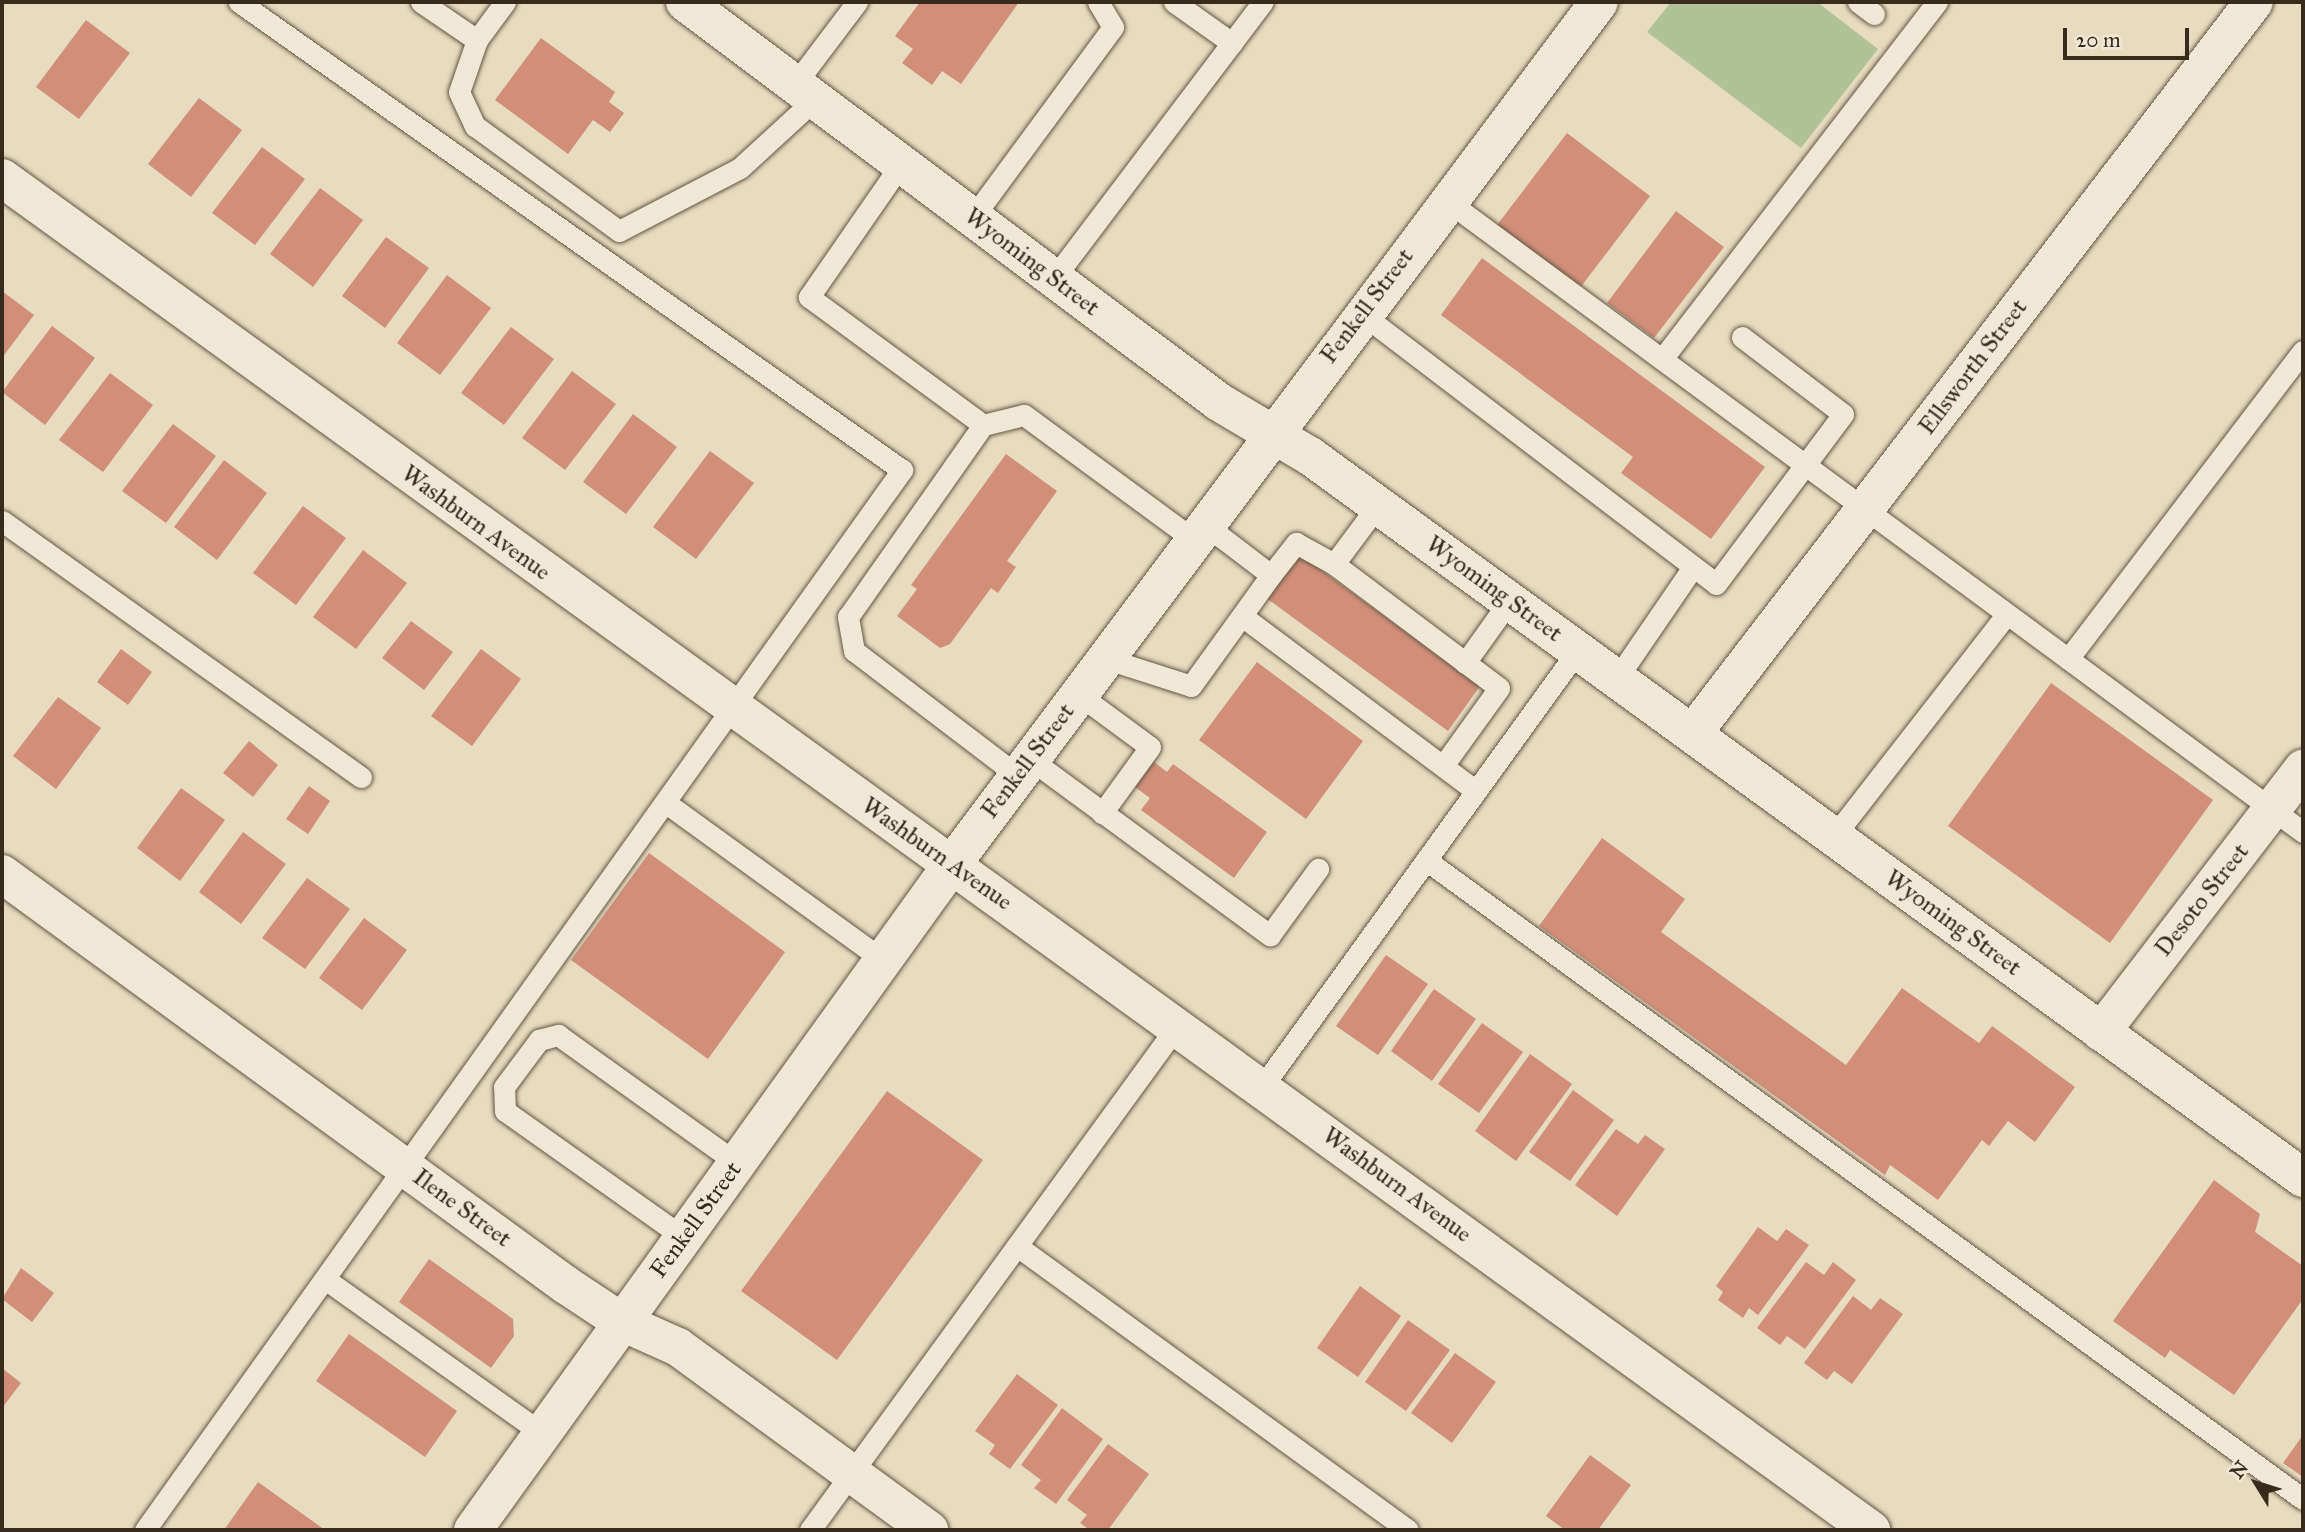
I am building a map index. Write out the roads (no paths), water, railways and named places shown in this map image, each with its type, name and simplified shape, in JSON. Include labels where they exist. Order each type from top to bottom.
[{"type":"street","name":"Fenkell Street","points":[[473,1530],[1023,767],[1446,200],[1599,2]]},
{"type":"street","name":"Ellsworth Street","points":[[1693,733],[2254,2]]},
{"type":"street","name":"Wyoming Street","points":[[689,3],[1054,278],[1271,434],[1378,505],[1510,600],[2303,1178]]},
{"type":"street","name":"Washburn Avenue","points":[[2,178],[733,709],[953,863],[1871,1530]]},
{"type":"street","name":"Desoto Street","points":[[2101,1032],[2303,769]]},
{"type":"street","name":"Ilene Street","points":[[2,874],[405,1168],[622,1322],[678,1347],[929,1530]]},
{"type":"lane","points":[[145,1530],[902,470],[239,2]]},
{"type":"lane","points":[[421,2],[477,40]]},
{"type":"lane","points":[[505,2],[477,40],[459,92],[475,126],[619,231],[740,168],[805,92],[857,2]]},
{"type":"lane","points":[[973,217],[1113,27],[1098,2]]},
{"type":"lane","points":[[1174,2],[1232,43]]},
{"type":"lane","points":[[1054,278],[1263,2]]},
{"type":"lane","points":[[1662,359],[1937,2]]},
{"type":"lane","points":[[901,164],[809,298],[983,425]]},
{"type":"lane","points":[[1446,200],[2303,832]]},
{"type":"lane","points":[[1362,314],[1716,584],[1843,415],[1742,337]]},
{"type":"lane","points":[[2068,659],[2303,351]]},
{"type":"lane","points":[[1271,575],[1199,531],[1024,415],[983,425],[848,617],[854,651],[1023,767],[1102,813],[1270,935],[1318,869]]},
{"type":"lane","points":[[1334,564],[1378,505]]},
{"type":"lane","points":[[2,521],[361,777]]},
{"type":"lane","points":[[1104,658],[1191,686],[1296,542],[1334,564],[1499,688],[1443,766]]},
{"type":"lane","points":[[1616,678],[1693,567]]},
{"type":"lane","points":[[1465,663],[1510,600]]},
{"type":"lane","points":[[1834,836],[2007,614]]},
{"type":"lane","points":[[1242,616],[1476,791]]},
{"type":"lane","points":[[1262,1087],[1578,650]]},
{"type":"lane","points":[[1079,694],[1150,747],[1102,813]]},
{"type":"lane","points":[[666,803],[883,960]]},
{"type":"lane","points":[[1426,860],[2303,1499]]},
{"type":"lane","points":[[810,1530],[1177,1026]]},
{"type":"lane","points":[[683,1237],[505,1111],[504,1087],[539,1040],[558,1035],[737,1163]]},
{"type":"lane","points":[[1017,1246],[1409,1530]]},
{"type":"lane","points":[[326,1279],[542,1433]]}]
